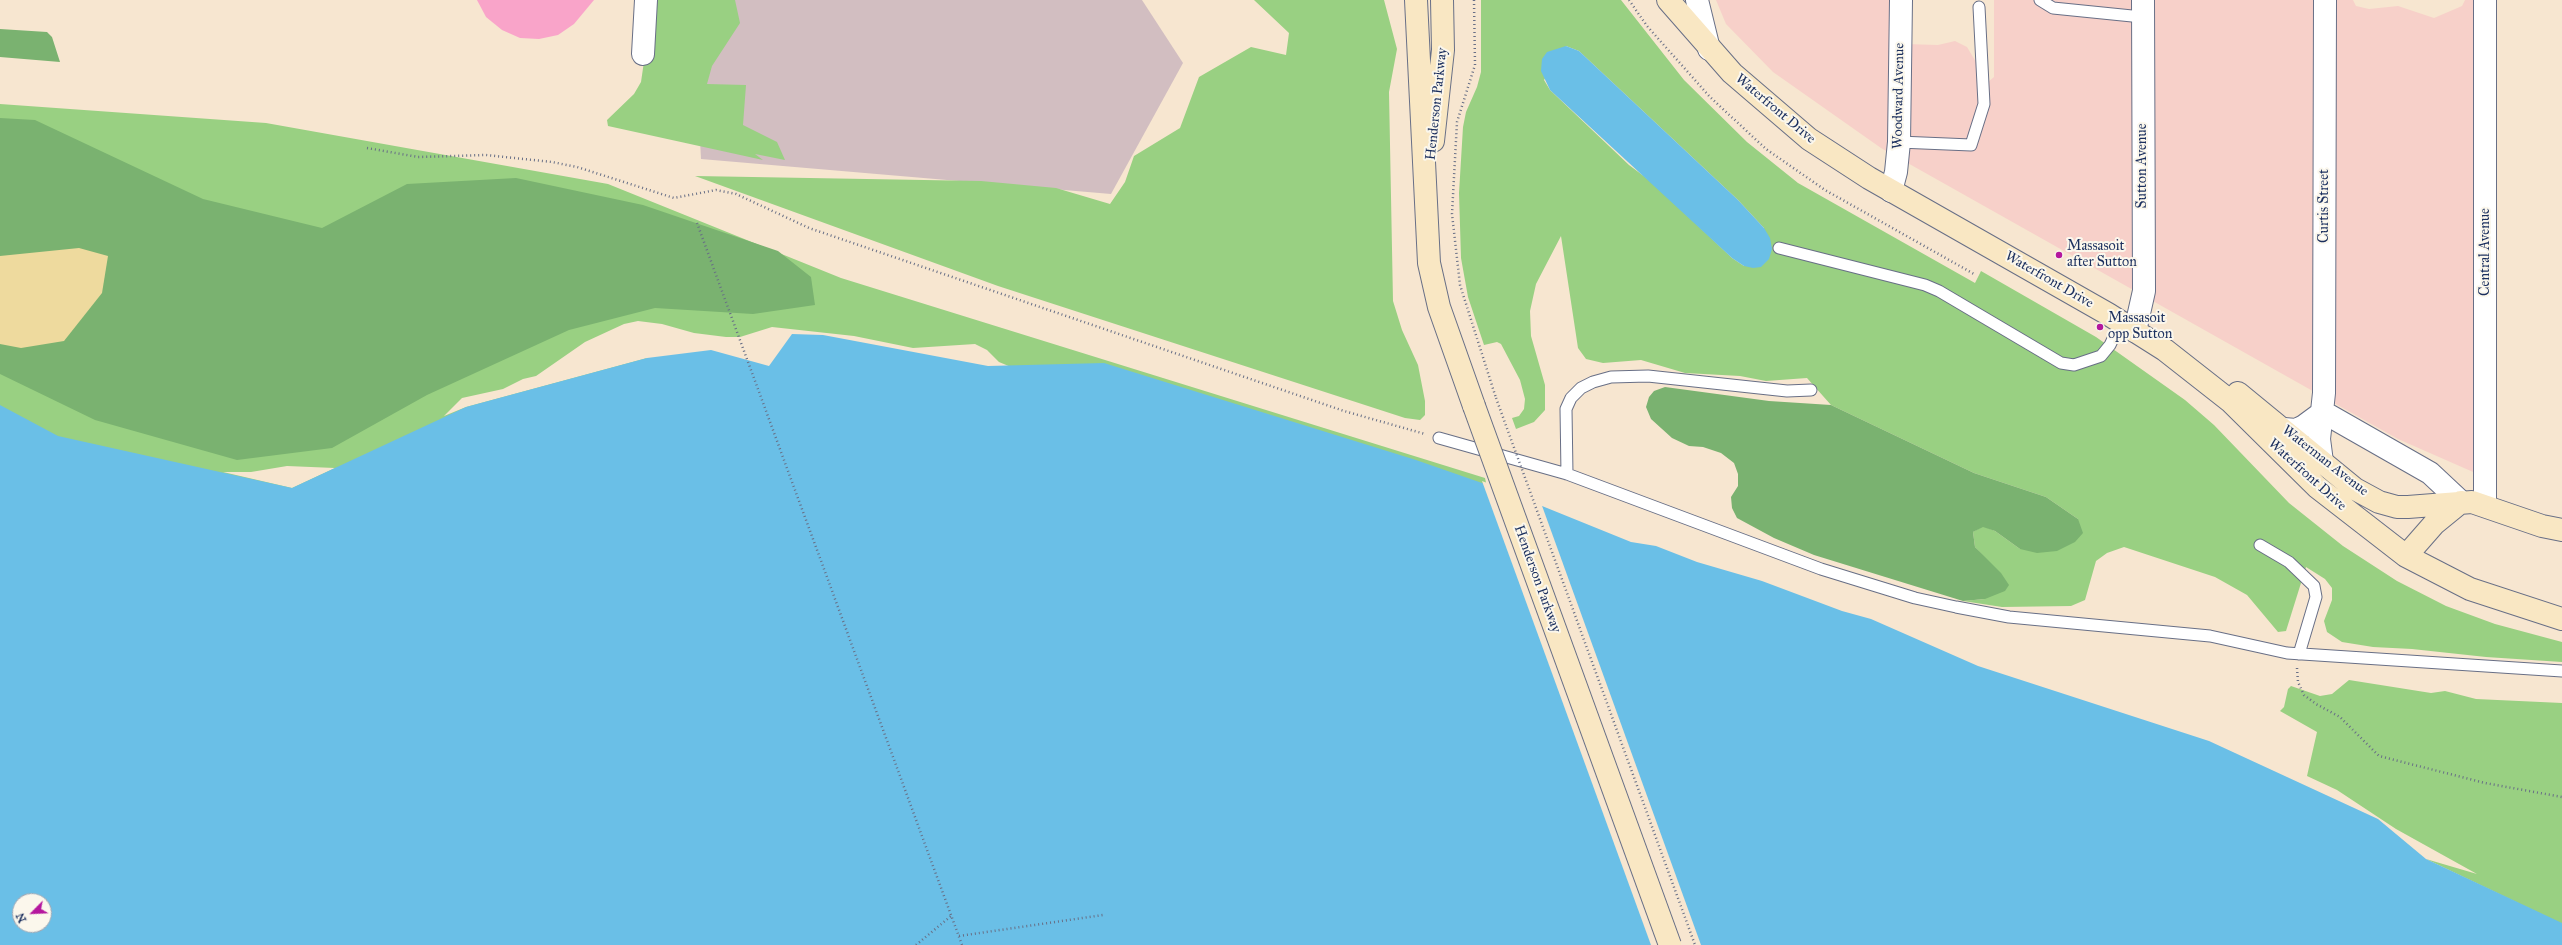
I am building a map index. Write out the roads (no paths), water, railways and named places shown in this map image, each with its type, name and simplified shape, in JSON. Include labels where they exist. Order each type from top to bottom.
[{"type":"main road","name":"Henderson Parkway","points":[[1416,0],[1425,208],[1429,263],[1433,285],[1474,406],[1670,945]]},
{"type":"main road","name":"Henderson Parkway","points":[[1425,208],[1442,68],[1442,0]]},
{"type":"main road","name":"Waterfront Drive","points":[[1668,0],[1709,49],[1783,119],[1840,160],[1891,191],[2128,326],[2201,378],[2245,416],[2317,487],[2406,556],[2470,589],[2562,619]]},
{"type":"main road","name":"Waterman Avenue","points":[[2201,378],[2223,382],[2284,429],[2355,488],[2386,505],[2408,507],[2461,502],[2485,505],[2538,525],[2562,530]]},
{"type":"main road","points":[[2406,556],[2440,518],[2461,502]]},
{"type":"street","points":[[644,54],[646,0]]},
{"type":"street","points":[[1698,0],[1709,49]]},
{"type":"street","name":"Woodward Avenue","points":[[1891,191],[1896,172],[1899,142],[1901,0]]},
{"type":"street","name":"Curtis Street","points":[[2322,462],[2319,439],[2323,412],[2325,0]]},
{"type":"street","name":"Central Avenue","points":[[2485,0],[2485,505]]},
{"type":"street","name":"Sutton Avenue","points":[[2128,326],[2144,291],[2142,9]]},
{"type":"street","points":[[2284,429],[2296,430],[2323,412],[2437,477],[2461,502]]},
{"type":"lane","points":[[2040,0],[2053,8],[2142,9]]},
{"type":"lane","points":[[1899,142],[1971,145],[1984,104],[1979,8]]},
{"type":"lane","points":[[1779,248],[1925,285],[1939,291],[2062,363],[2074,365],[2101,356],[2128,326]]},
{"type":"lane","points":[[1568,474],[1566,409],[1572,398],[1581,388],[1593,382],[1611,378],[1648,376],[1787,391],[1812,390]]},
{"type":"lane","points":[[1438,438],[1568,474],[1821,569],[1915,598],[2010,617],[2216,637],[2298,654],[2562,671]]},
{"type":"lane","points":[[2260,545],[2289,562],[2314,586],[2316,597],[2298,654]]},
{"type":"water","points":[[1566,46],[1579,51],[1738,200],[1764,228],[1770,238],[1772,249],[1769,259],[1761,267],[1753,268],[1744,266],[1732,258],[1550,90],[1541,71],[1542,59],[1547,52]]},
{"type":"water","points":[[792,334],[823,335],[988,366],[1104,363],[1416,460],[1505,491],[1631,542],[1656,546],[1697,562],[1762,581],[1842,611],[1871,619],[1978,666],[2209,741],[2378,819],[2426,859],[2562,923],[2562,945],[0,945],[0,405],[58,436],[292,488],[466,407],[647,358],[711,350],[769,366]]},
{"type":"place","name":"Massasoit after Sutton","points":[[2059,255]]},
{"type":"place","name":"Massasoit opp Sutton","points":[[2100,327]]}]
